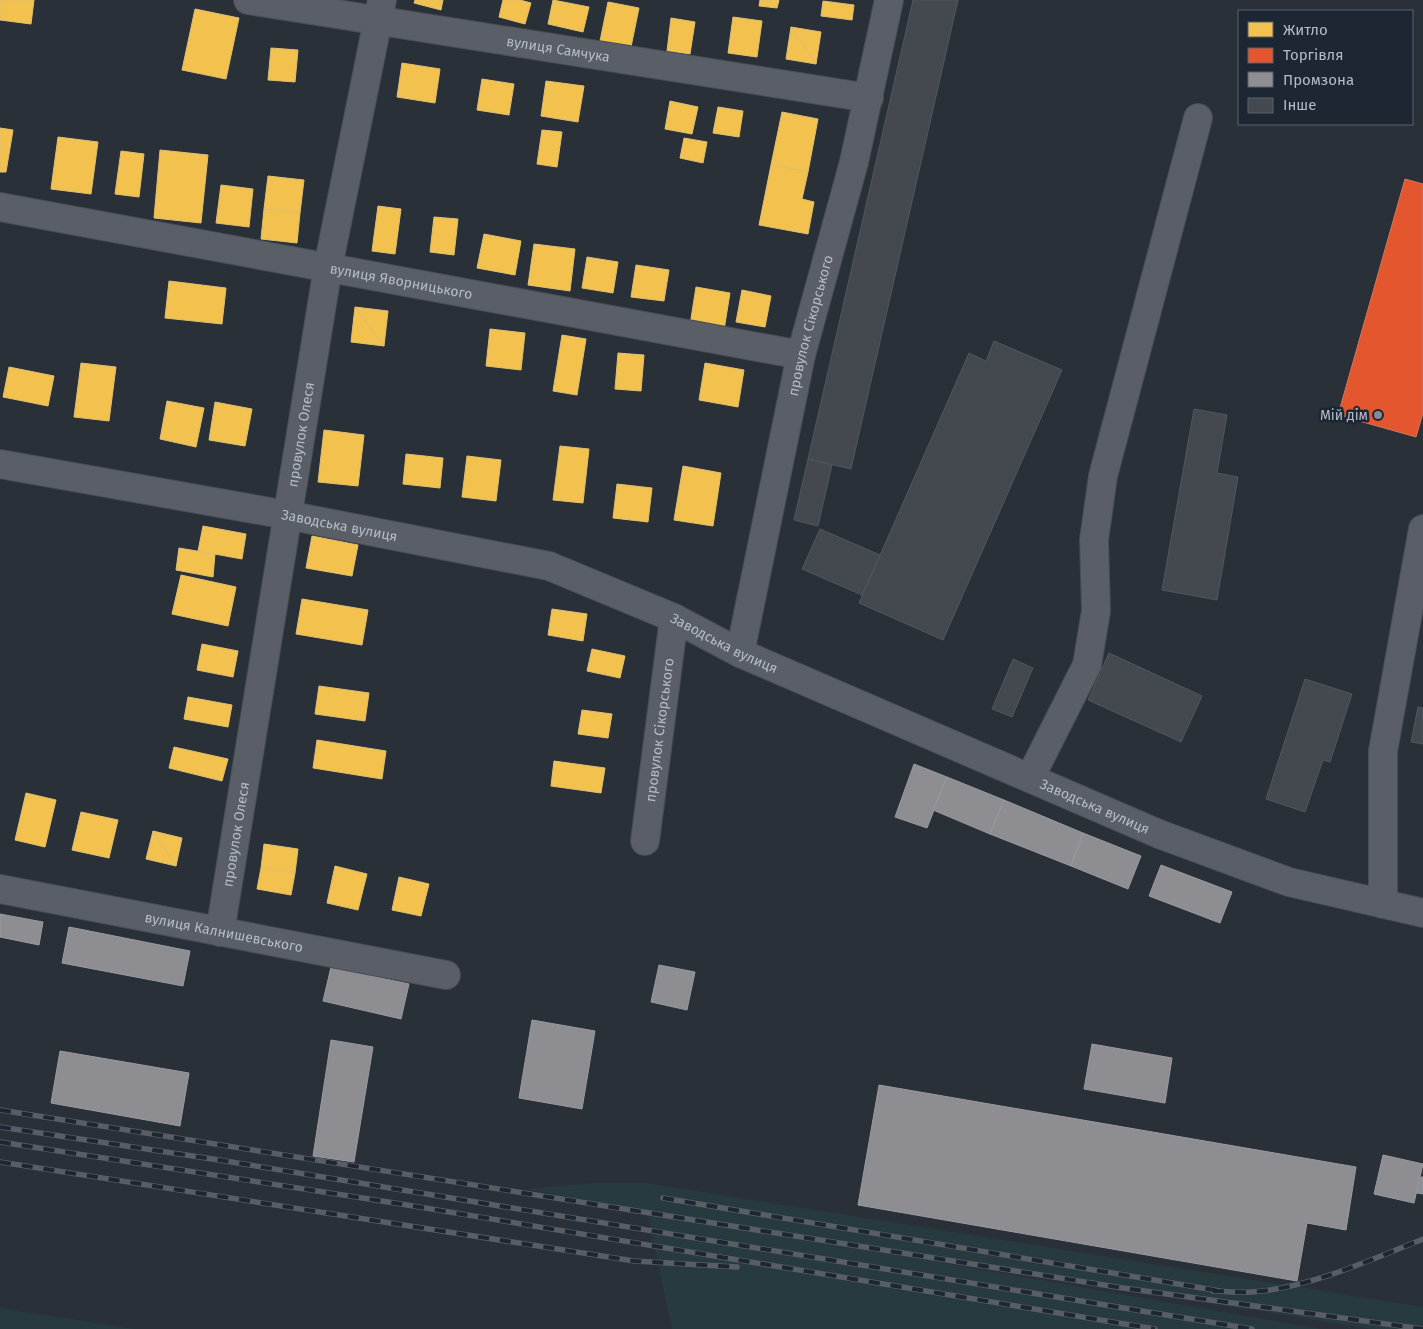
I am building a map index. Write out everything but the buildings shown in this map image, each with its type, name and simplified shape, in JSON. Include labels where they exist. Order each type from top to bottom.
[{"type":"street","name":"вулиця Самчука","points":[[248,0],[380,10],[869,98]]},
{"type":"street","name":"провулок Сікорського","points":[[740,653],[801,355],[854,162],[889,0]]},
{"type":"street","name":"провулок Олеся","points":[[220,932],[286,514],[328,267],[380,10]]},
{"type":"street","points":[[1030,778],[1087,664],[1096,611],[1094,540],[1103,476],[1198,118]]},
{"type":"street","name":"вулиця Яворницького","points":[[0,207],[801,355]]},
{"type":"street","name":"Заводська вулиця","points":[[0,464],[286,514],[549,566],[674,618],[740,653],[1159,834],[1289,882],[1423,913]]},
{"type":"street","points":[[1383,904],[1384,750],[1423,529]]},
{"type":"street","name":"провулок Сікорського","points":[[645,841],[674,618]]},
{"type":"street","name":"вулиця Калнишевського","points":[[0,889],[446,975]]},
{"type":"green space","points":[[593,1183],[646,1183],[1423,1307],[1423,1329],[1371,1329],[703,1221],[1321,1329],[672,1329],[647,1212],[526,1189]]},
{"type":"green space","points":[[0,1308],[136,1329],[0,1329]]},
{"type":"railway","points":[[0,1110],[1123,1288],[1423,1329]]},
{"type":"railway","points":[[0,1127],[219,1160],[1252,1329]]},
{"type":"railway","points":[[0,1142],[401,1204],[1155,1329]]},
{"type":"railway","points":[[0,1162],[634,1261],[737,1267]]},
{"type":"railway","points":[[663,1198],[1220,1291]]},
{"type":"railway","points":[[1213,1291],[1251,1292],[1294,1285],[1339,1272],[1423,1239]]},
{"type":"place","name":"Мій дім","points":[[1378,415]]}]
